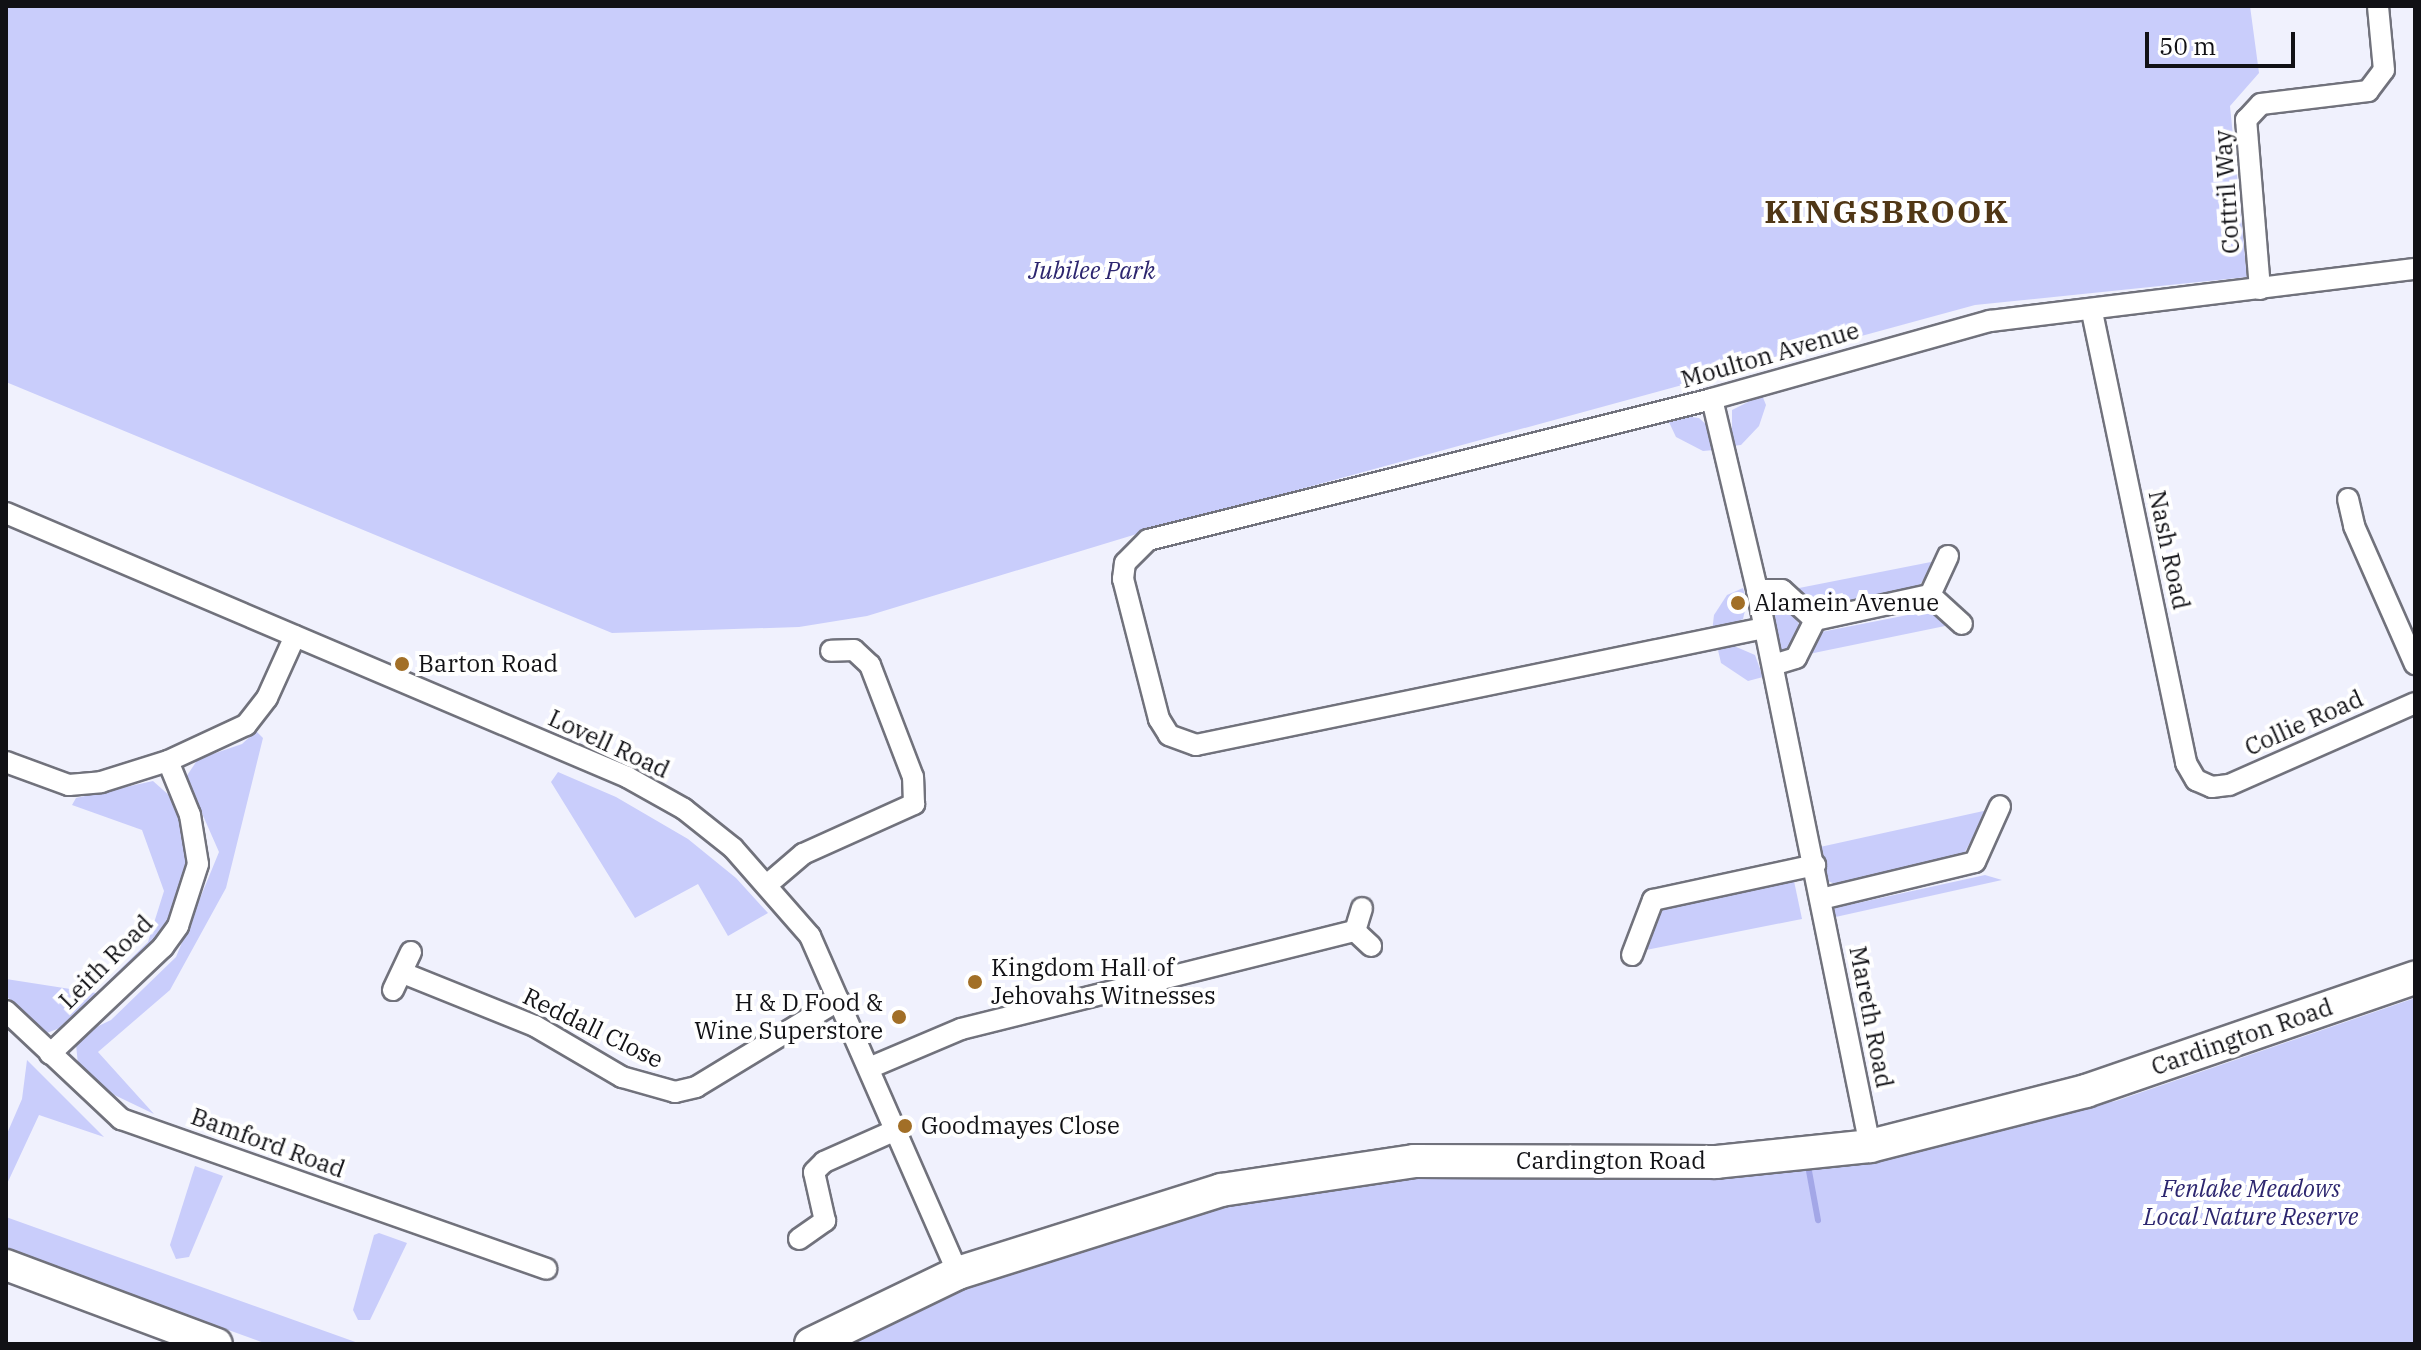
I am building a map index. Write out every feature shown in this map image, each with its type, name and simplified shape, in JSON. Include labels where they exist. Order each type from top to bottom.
[{"type":"main road","name":"Cardington Road","points":[[811,1344],[958,1273],[1156,1208],[1292,1177],[1414,1161],[1716,1162],[1870,1146],[2086,1091],[2415,978]]},
{"type":"street","name":"Cottril Way","points":[[2260,289],[2246,120],[2261,104],[2368,91],[2384,70],[2378,6]]},
{"type":"street","name":"Moulton Avenue","points":[[1764,628],[1196,745],[1169,735],[1159,719],[1123,579],[1125,563],[1148,540],[1712,399],[1990,321],[2092,312],[2415,269]]},
{"type":"street","name":"Nash Road","points":[[2092,312],[2186,763],[2196,780],[2212,787]]},
{"type":"street","name":"Mareth Road","points":[[1712,399],[1773,665],[1870,1146]]},
{"type":"street","points":[[2348,499],[2354,526],[2415,664]]},
{"type":"street","name":"Lovell Road","points":[[6,513],[627,777],[684,809],[768,884],[810,936],[958,1273]]},
{"type":"street","points":[[1930,595],[1948,556]]},
{"type":"street","points":[[1757,590],[1782,590],[1815,620]]},
{"type":"street","points":[[1815,620],[1930,595]]},
{"type":"street","points":[[1930,595],[1962,624]]},
{"type":"street","points":[[1773,665],[1796,658],[1815,620]]},
{"type":"street","points":[[6,762],[69,785],[101,782],[168,761],[252,718],[267,698],[295,636]]},
{"type":"street","points":[[768,884],[803,854],[914,804],[913,777],[870,665],[854,650],[831,651]]},
{"type":"street","name":"Collie Road","points":[[2212,787],[2229,785],[2415,703]]},
{"type":"street","name":"Leith Road","points":[[50,1054],[163,947],[178,926],[198,864],[190,815],[168,761]]},
{"type":"street","points":[[1821,899],[1975,862],[2000,806]]},
{"type":"street","points":[[1632,955],[1653,900],[1815,865]]},
{"type":"street","points":[[1355,931],[1362,908]]},
{"type":"street","points":[[1355,931],[1371,946]]},
{"type":"street","points":[[869,1068],[961,1029],[1355,931]]},
{"type":"street","name":"Reddall Close","points":[[411,952],[398,982],[535,1026],[622,1077],[675,1092],[696,1087],[839,1000]]},
{"type":"street","name":"Bamford Road","points":[[6,1011],[121,1119],[546,1269]]},
{"type":"street","points":[[799,1239],[825,1221],[814,1172],[824,1162],[896,1130]]},
{"type":"street","points":[[6,1265],[217,1344]]},
{"type":"green space","name":"Jubilee Park","points":[[6,6],[2250,6],[2259,73],[2230,106],[2247,277],[1975,305],[1140,533],[867,616],[799,627],[612,633],[6,382]]},
{"type":"green space","points":[[1762,395],[1766,405],[1759,426],[1741,445],[1732,446],[1732,410]]},
{"type":"green space","points":[[1684,416],[1699,418],[1709,427],[1714,450],[1703,451],[1676,437],[1668,420]]},
{"type":"green space","points":[[1936,561],[1915,592],[1819,610],[1794,589]]},
{"type":"green space","points":[[1743,588],[1747,602],[1743,619],[1712,632],[1714,615],[1727,595]]},
{"type":"green space","points":[[1777,600],[1787,603],[1800,626],[1797,648],[1780,653],[1769,607]]},
{"type":"green space","points":[[1928,611],[1950,625],[1804,655],[1821,632]]},
{"type":"green space","points":[[1734,646],[1755,655],[1763,677],[1748,681],[1721,663],[1718,650]]},
{"type":"green space","points":[[256,731],[263,738],[226,888],[170,990],[98,1052],[154,1114],[104,1090],[78,1065],[76,1044],[86,1032],[111,1020],[176,957],[219,852],[186,777],[198,759],[242,744]]},
{"type":"green space","points":[[558,772],[616,797],[688,839],[736,878],[768,913],[728,936],[698,884],[635,918],[551,782]]},
{"type":"green space","points":[[153,781],[171,797],[191,853],[167,930],[70,1024],[47,1033],[6,996],[6,979],[96,993],[148,942],[164,891],[142,830],[72,805],[76,798]]},
{"type":"green space","points":[[1988,810],[1961,859],[1839,886],[1828,881],[1820,847]]},
{"type":"green space","points":[[1985,875],[2002,880],[1831,918],[1835,908]]},
{"type":"green space","points":[[1794,881],[1802,919],[1646,950],[1659,909]]},
{"type":"green space","name":"Fenlake Meadows Local Nature Reserve","points":[[2415,998],[2415,1344],[834,1344],[976,1280],[1224,1201],[1423,1177],[1622,1178],[1753,1171],[2116,1101]]},
{"type":"green space","points":[[27,1060],[104,1137],[39,1115],[6,1186],[6,1136],[22,1099]]},
{"type":"green space","points":[[195,1166],[223,1176],[189,1257],[176,1259],[170,1245]]},
{"type":"green space","points":[[6,1217],[361,1344],[267,1344],[6,1249]]},
{"type":"green space","points":[[379,1233],[407,1243],[370,1320],[358,1320],[353,1310],[374,1235]]},
{"type":"waterway","points":[[1809,1171],[1818,1220]]},
{"type":"place","name":"Alamein Avenue","points":[[1738,603]]},
{"type":"place","name":"Barton Road","points":[[402,664]]},
{"type":"place","name":"Kingdom Hall of Jehovahs Witnesses","points":[[975,982]]},
{"type":"place","name":"H & D Food & Wine Superstore","points":[[899,1017]]},
{"type":"place","name":"Goodmayes Close","points":[[905,1126]]},
{"type":"district","name":"KINGSBROOK","points":[[1887,211]]}]
